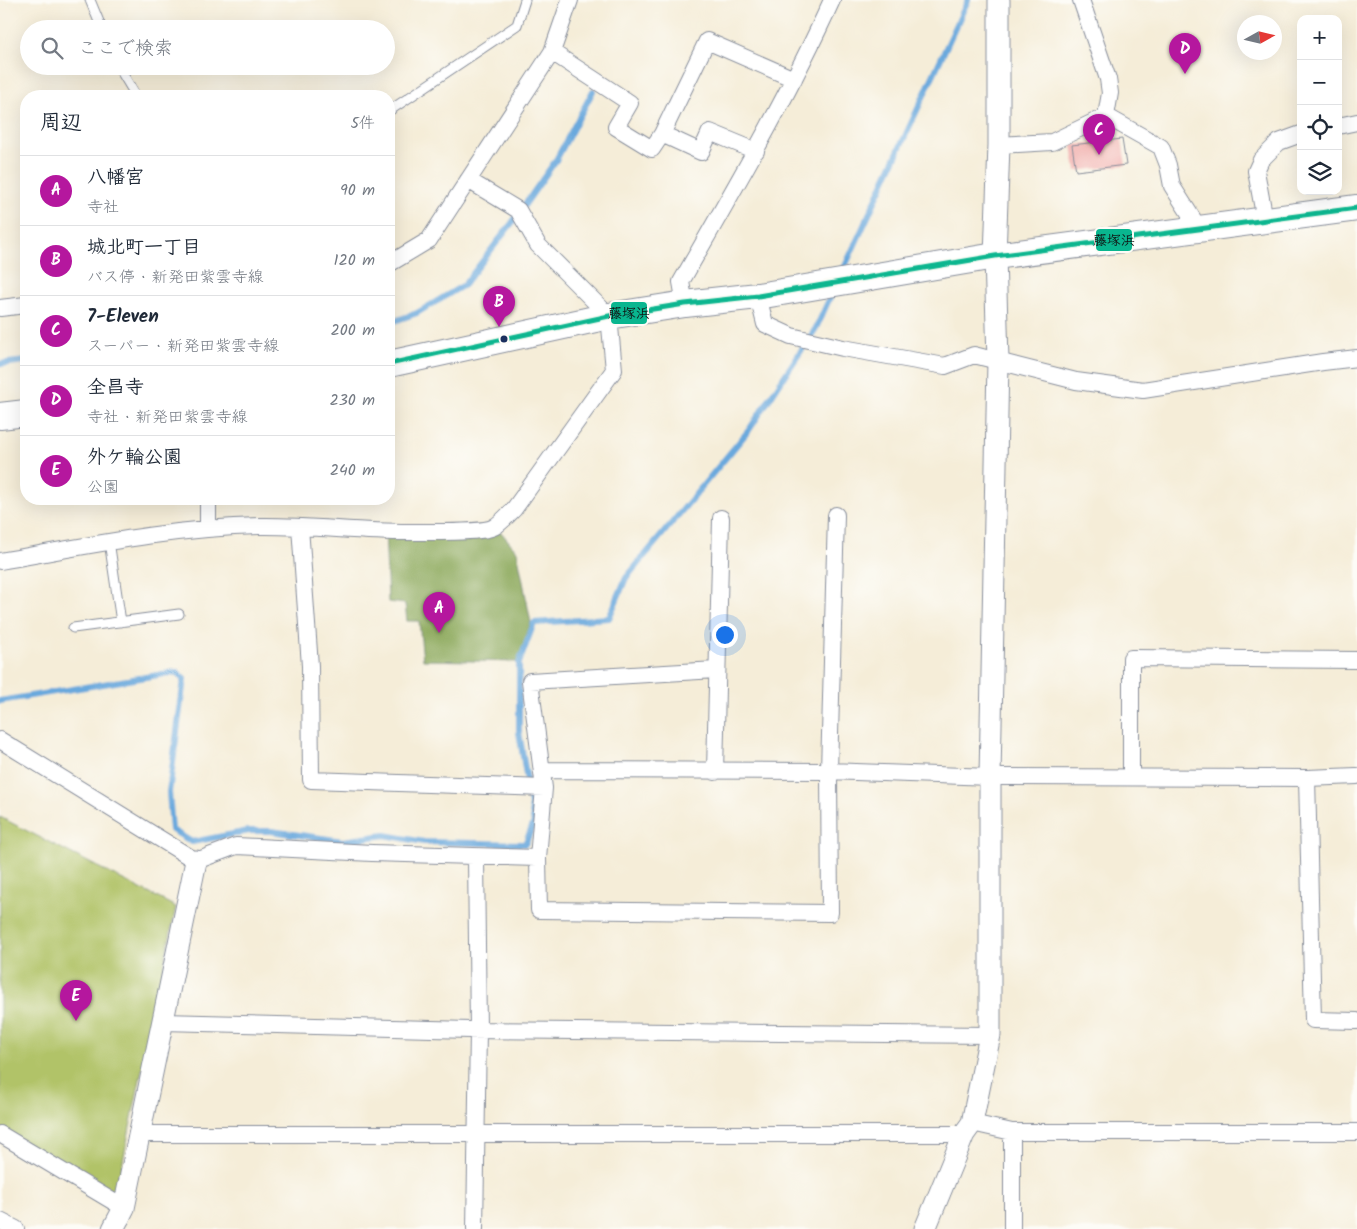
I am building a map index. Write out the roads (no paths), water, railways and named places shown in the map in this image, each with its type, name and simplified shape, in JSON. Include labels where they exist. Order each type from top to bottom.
[{"type":"main road","points":[[395,363],[609,316],[685,304],[758,296],[995,256],[1357,208]]},
{"type":"main road","points":[[0,416],[20,414]]},
{"type":"street","points":[[395,260],[429,240],[552,52],[570,0]]},
{"type":"street","points":[[925,1229],[968,1128],[990,1035],[990,777],[998,361],[995,256],[999,145],[999,0]]},
{"type":"street","points":[[1081,0],[1108,79],[1110,93],[1106,116]]},
{"type":"street","points":[[685,304],[681,282],[756,151],[794,79],[827,2]]},
{"type":"street","points":[[552,52],[630,103],[616,127],[652,149],[662,134],[706,41],[794,79]]},
{"type":"street","points":[[999,145],[1052,142],[1106,116]]},
{"type":"street","points":[[1106,116],[1160,147],[1168,165],[1172,186],[1200,230]]},
{"type":"street","points":[[1342,125],[1357,122]]},
{"type":"street","points":[[662,134],[701,152],[710,132],[756,151]]},
{"type":"street","points":[[1265,220],[1256,171],[1262,160],[1279,142],[1297,135]]},
{"type":"street","points":[[0,561],[109,541],[208,529],[260,526],[399,532],[464,531],[493,528],[514,509],[614,370],[609,316],[538,245],[518,210],[468,180]]},
{"type":"street","points":[[758,296],[765,324],[791,336],[843,348],[944,366],[974,355],[1076,381],[1143,390],[1357,358]]},
{"type":"street","points":[[0,308],[20,306]]},
{"type":"street","points":[[208,505],[208,529]]},
{"type":"street","points":[[716,670],[530,682],[544,788],[538,858],[539,910],[830,913],[829,771],[836,515]]},
{"type":"street","points":[[715,772],[721,518]]},
{"type":"street","points":[[300,527],[310,666],[311,780],[544,788]]},
{"type":"street","points":[[1131,776],[1131,658],[1357,660]]},
{"type":"street","points":[[0,740],[196,860]]},
{"type":"street","points":[[542,770],[829,771],[990,777],[1308,778],[1357,776]]},
{"type":"street","points":[[1308,778],[1313,1020],[1357,1021]]},
{"type":"street","points":[[196,860],[236,846],[372,854],[538,858]]},
{"type":"street","points":[[475,1229],[478,1030],[476,857]]},
{"type":"street","points":[[120,1229],[196,860]]},
{"type":"street","points":[[162,1022],[478,1030],[990,1035]]},
{"type":"street","points":[[140,1134],[476,1134],[968,1128],[1012,1132],[1357,1132]]},
{"type":"street","points":[[1012,1132],[1012,1229]]},
{"type":"street","points":[[0,1134],[124,1208]]},
{"type":"street","points":[[113,1229],[124,1208]]},
{"type":"street","points":[[0,1221],[16,1229]]},
{"type":"lane","points":[[90,0],[98,20]]},
{"type":"lane","points":[[395,108],[517,25],[525,0]]},
{"type":"lane","points":[[123,75],[132,90]]},
{"type":"lane","points":[[109,541],[121,622]]},
{"type":"lane","points":[[73,628],[179,614]]},
{"type":"waterway","points":[[841,275],[968,0]]},
{"type":"waterway","points":[[395,321],[417,313],[464,285],[512,223],[556,160],[593,91]]},
{"type":"waterway","points":[[0,701],[176,672],[184,679],[169,792],[172,830],[192,842],[249,831],[271,831],[343,841],[385,835],[424,842],[525,844],[534,823],[519,732],[519,663],[534,623],[609,618],[626,578],[749,430],[816,328],[833,291]]},
{"type":"waterway","points":[[0,364],[20,362]]},
{"type":"place","name":"全昌寺","points":[[1185,74]]},
{"type":"place","name":"7-Eleven","points":[[1099,155]]},
{"type":"place","name":"城北町一丁目","points":[[499,327]]},
{"type":"place","name":"八幡宮","points":[[439,633]]},
{"type":"place","name":"外ケ輪公園","points":[[76,1021]]}]
